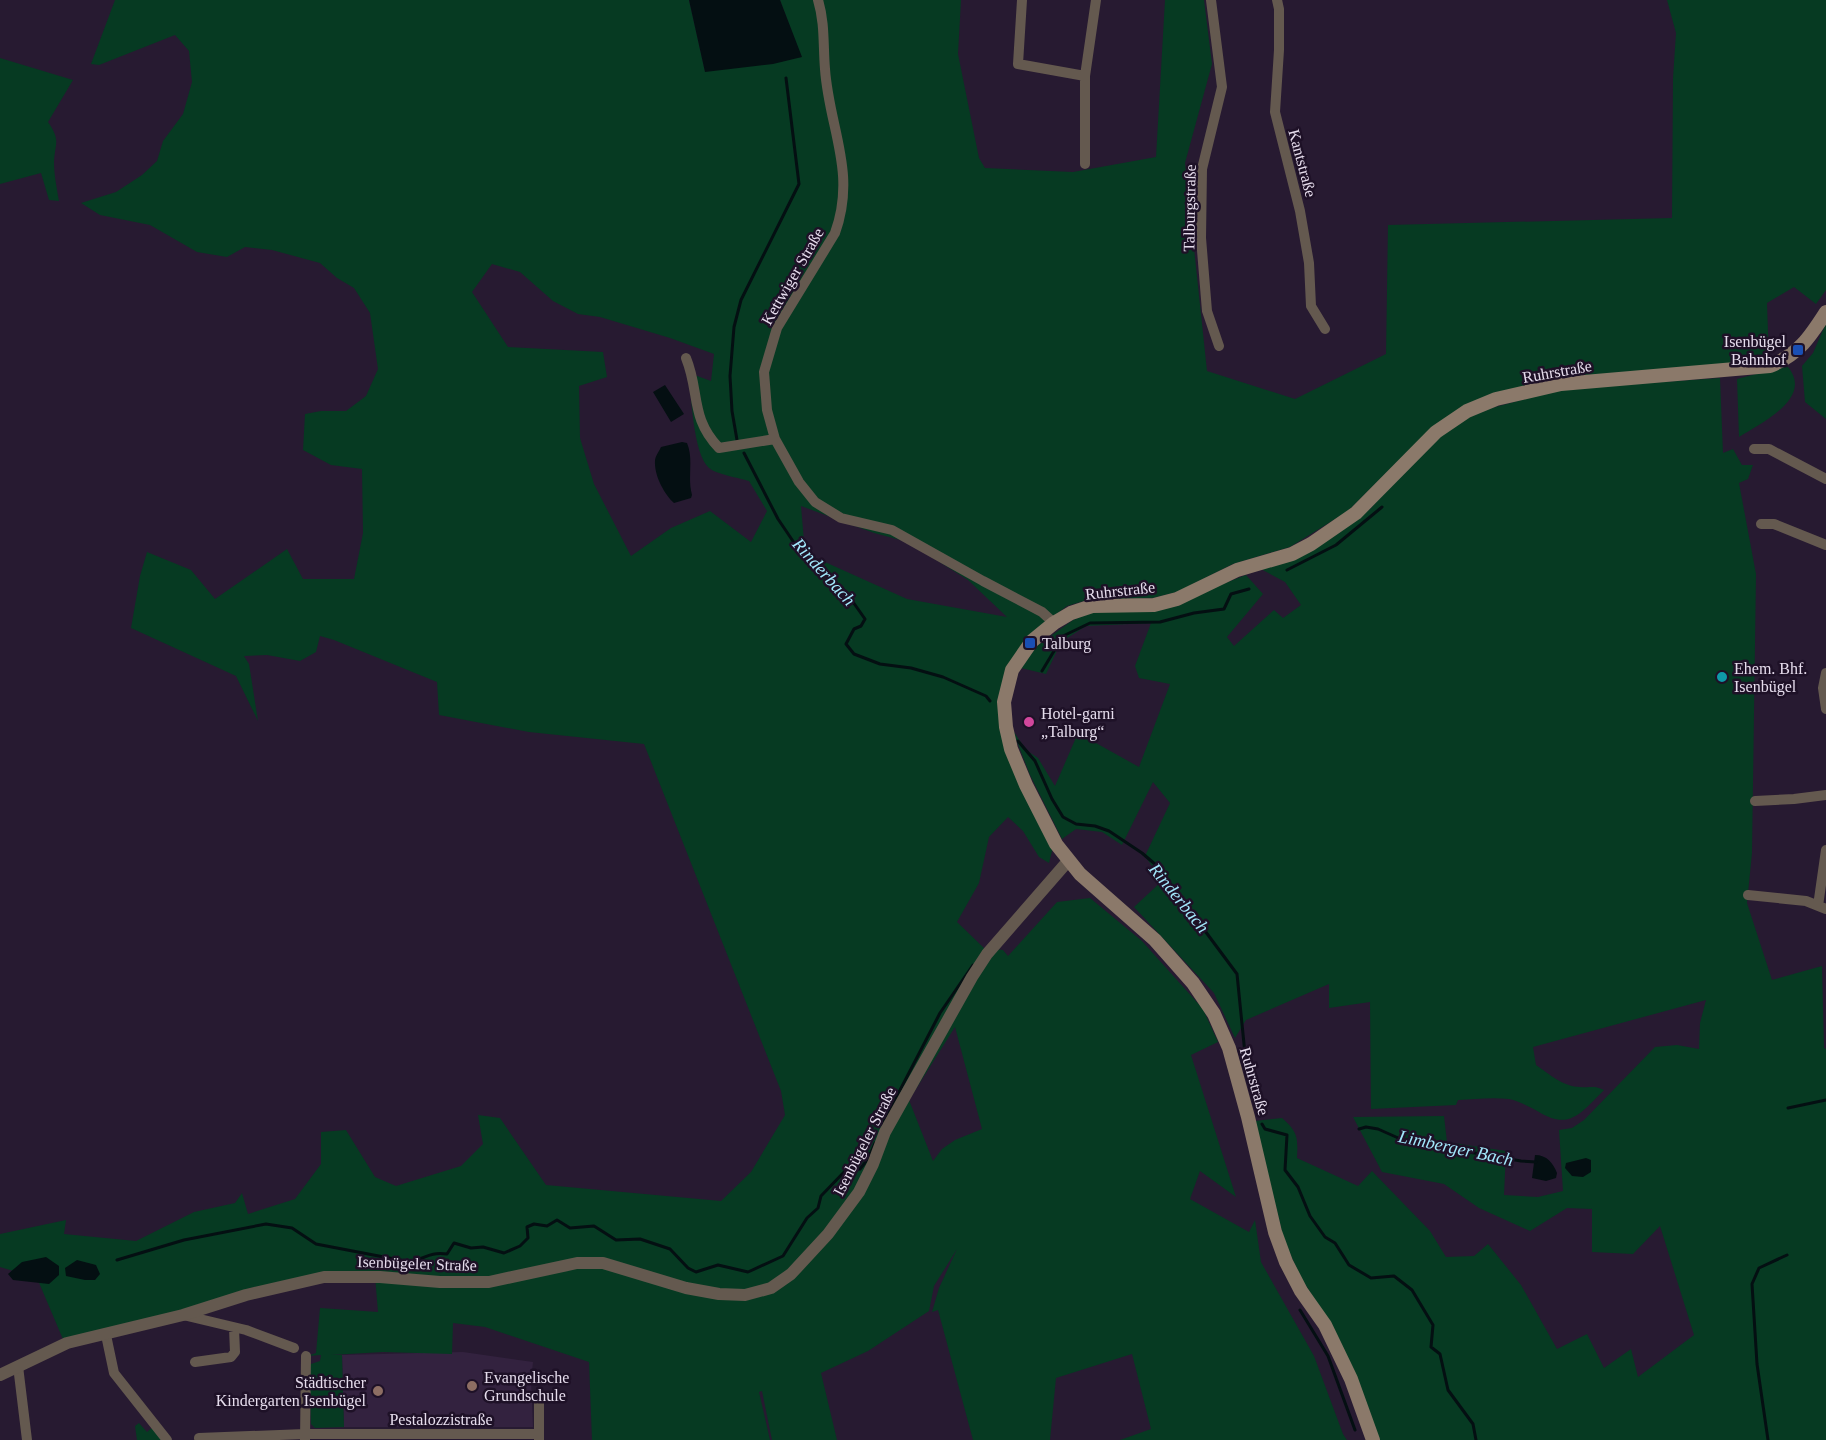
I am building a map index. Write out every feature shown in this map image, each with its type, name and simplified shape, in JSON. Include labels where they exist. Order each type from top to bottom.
[{"type":"main road","name":"Ruhrstraße","points":[[1373,1440],[1352,1379],[1325,1325],[1301,1291],[1286,1262],[1275,1232],[1229,1048],[1215,1014],[1193,982],[1155,940],[1068,861],[1056,844],[1011,749],[1006,728],[1004,702],[1012,670],[1032,641],[1071,614],[1092,606],[1155,605],[1177,599],[1237,570],[1292,554],[1311,544],[1356,513],[1436,432],[1467,411],[1496,399],[1561,384],[1770,366],[1798,350],[1826,312]]},
{"type":"street","name":"Kettwiger Straße","points":[[818,0],[823,23],[825,70],[841,158],[844,198],[835,233],[777,328],[765,362],[765,395],[776,439],[799,482],[815,502],[842,518],[892,530],[1042,612],[1054,624]]},
{"type":"street","points":[[1022,0],[1018,64],[1085,76]]},
{"type":"street","points":[[1085,164],[1085,76],[1096,0]]},
{"type":"street","name":"Talburgstraße","points":[[1211,0],[1222,87],[1202,169],[1201,238],[1207,311],[1220,346]]},
{"type":"street","name":"Kantstraße","points":[[1277,0],[1279,50],[1275,112],[1300,211],[1310,263],[1311,306],[1324,329]]},
{"type":"street","points":[[686,358],[702,425],[719,448],[776,439]]},
{"type":"street","points":[[1754,449],[1769,449],[1826,479]]},
{"type":"street","points":[[1761,524],[1774,524],[1826,544]]},
{"type":"street","points":[[1826,673],[1823,688],[1826,709]]},
{"type":"street","points":[[1755,801],[1826,795]]},
{"type":"street","points":[[1748,895],[1806,901],[1822,907],[1826,850]]},
{"type":"street","name":"Isenbügeler Straße","points":[[0,1376],[67,1343],[183,1315],[226,1300],[324,1277],[489,1282],[577,1263],[603,1263],[686,1288],[719,1294],[746,1294],[771,1288],[791,1274],[840,1220],[859,1192],[885,1132],[972,977],[987,954],[1068,861]]},
{"type":"street","name":"Isenbügeler Straße","points":[[183,1315],[246,1330],[294,1348]]},
{"type":"street","points":[[195,1362],[231,1356],[235,1352],[234,1328]]},
{"type":"street","points":[[106,1335],[114,1373],[167,1440]]},
{"type":"street","points":[[305,1437],[306,1356]]},
{"type":"street","points":[[18,1366],[27,1440]]},
{"type":"street","points":[[539,1437],[540,1397]]},
{"type":"street","name":"Pestalozzistraße","points":[[199,1437],[539,1437]]},
{"type":"shaded area","points":[[689,0],[780,0],[802,57],[773,64],[705,72]]},
{"type":"shaded area","points":[[665,385],[684,414],[671,422],[653,392]]},
{"type":"shaded area","points":[[687,443],[689,449],[692,495],[691,498],[674,503],[660,484],[655,459],[661,447]]},
{"type":"shaded area","points":[[1535,1155],[1543,1156],[1551,1163],[1557,1173],[1556,1178],[1546,1181],[1532,1178]]},
{"type":"shaded area","points":[[1586,1158],[1591,1160],[1591,1172],[1583,1177],[1572,1176],[1565,1168],[1566,1163]]},
{"type":"shaded area","points":[[46,1257],[59,1266],[59,1275],[49,1284],[13,1280],[8,1274],[22,1262]]},
{"type":"shaded area","points":[[77,1260],[96,1265],[100,1274],[95,1280],[66,1276],[65,1268]]},
{"type":"shaded area","name":"Evangelische Grundschule","points":[[463,1352],[533,1362],[531,1381],[533,1427],[344,1427],[342,1355]]},
{"type":"green space","points":[[115,0],[689,0],[705,71],[801,57],[780,0],[961,0],[958,54],[979,158],[985,168],[1073,172],[1156,157],[1165,0],[1204,0],[1212,64],[1185,163],[1207,371],[1295,399],[1386,354],[1388,225],[1672,218],[1673,78],[1676,33],[1667,0],[1826,0],[1826,290],[1816,304],[1794,287],[1767,303],[1769,360],[1563,379],[1423,436],[1348,511],[1290,547],[1233,564],[1177,592],[1153,598],[1087,600],[1067,606],[1042,625],[999,711],[1053,847],[1049,863],[1039,857],[1023,831],[1008,817],[989,837],[979,883],[957,922],[984,948],[1003,950],[1008,956],[1057,902],[1090,898],[1142,941],[1203,1009],[1218,1042],[1191,1055],[1236,1197],[1200,1171],[1190,1199],[1249,1232],[1255,1220],[1261,1262],[1314,1356],[1347,1440],[1120,1440],[1151,1429],[1132,1354],[1056,1378],[1050,1440],[973,1440],[938,1310],[932,1312],[939,1288],[957,1249],[934,1286],[929,1311],[868,1351],[821,1373],[837,1440],[772,1440],[762,1391],[759,1392],[770,1440],[592,1440],[589,1362],[485,1327],[453,1323],[452,1354],[383,1352],[331,1355],[342,1355],[344,1427],[315,1428],[311,1424],[309,1369],[311,1364],[320,1361],[321,1355],[307,1356],[316,1353],[320,1308],[378,1312],[375,1276],[250,1288],[226,1300],[65,1344],[37,1278],[0,1267],[0,1234],[66,1220],[64,1234],[136,1241],[194,1212],[235,1203],[242,1193],[248,1214],[295,1199],[321,1164],[321,1132],[346,1130],[375,1177],[396,1186],[461,1166],[483,1144],[478,1115],[500,1118],[546,1185],[721,1201],[751,1172],[785,1115],[781,1091],[644,744],[529,732],[439,715],[437,682],[320,636],[316,652],[300,661],[267,655],[244,656],[249,664],[258,721],[236,676],[131,628],[140,576],[147,552],[191,570],[215,599],[287,549],[303,579],[354,579],[363,533],[362,469],[331,465],[303,450],[305,414],[321,411],[346,411],[366,396],[378,369],[370,313],[354,288],[337,278],[320,263],[272,250],[245,247],[227,257],[197,252],[150,225],[100,215],[81,203],[116,192],[142,175],[157,161],[163,141],[183,114],[192,82],[189,51],[175,35],[99,65],[91,64]],"holes":[[[492,264],[520,272],[553,301],[578,314],[600,317],[714,354],[711,381],[689,373],[696,437],[699,450],[709,468],[749,481],[767,511],[751,542],[710,511],[671,528],[631,556],[594,484],[580,438],[579,386],[607,377],[603,352],[508,347],[472,292]],[[801,506],[874,533],[908,542],[968,580],[1007,617],[907,599],[805,553]],[[955,1027],[982,1129],[955,1140],[942,1149],[933,1161],[909,1100]]]},
{"type":"green space","points":[[0,58],[73,80],[48,122],[56,138],[54,167],[59,201],[49,200],[41,173],[0,184]]},
{"type":"green space","points":[[1826,323],[1826,419],[1805,402],[1802,366],[1813,353]]},
{"type":"green space","points":[[1787,366],[1794,377],[1795,388],[1790,398],[1772,417],[1739,437],[1737,379]]},
{"type":"green space","points":[[1720,378],[1723,453],[1733,449],[1742,465],[1753,465],[1748,479],[1739,483],[1756,574],[1752,853],[1747,903],[1772,980],[1822,966],[1824,1048],[1826,1049],[1826,1440],[1379,1440],[1332,1326],[1301,1278],[1284,1240],[1255,1121],[1282,1118],[1296,1136],[1297,1158],[1358,1186],[1372,1171],[1430,1231],[1446,1257],[1474,1256],[1488,1244],[1521,1285],[1557,1349],[1587,1334],[1604,1368],[1631,1349],[1638,1377],[1694,1335],[1660,1226],[1633,1254],[1592,1252],[1592,1209],[1567,1208],[1530,1231],[1479,1208],[1444,1184],[1382,1172],[1353,1117],[1444,1116],[1447,1142],[1506,1151],[1504,1195],[1538,1197],[1563,1191],[1559,1130],[1572,1128],[1584,1120],[1655,1047],[1677,1045],[1699,1049],[1700,1023],[1706,1000],[1533,1047],[1536,1065],[1557,1079],[1568,1085],[1604,1090],[1582,1112],[1567,1119],[1559,1120],[1521,1103],[1503,1098],[1458,1100],[1456,1105],[1371,1109],[1370,1002],[1329,1008],[1329,984],[1246,1020],[1235,1038],[1214,993],[1134,907],[1162,881],[1145,856],[1170,803],[1153,782],[1122,845],[1102,832],[1076,829],[1062,839],[1030,775],[1012,729],[1026,750],[1038,758],[1055,786],[1078,733],[1139,767],[1170,684],[1139,678],[1135,666],[1151,623],[1086,626],[1061,642],[1046,674],[1021,668],[1037,646],[1073,620],[1091,613],[1178,606],[1212,588],[1246,575],[1263,594],[1227,637],[1234,646],[1274,610],[1283,618],[1301,605],[1285,582],[1261,569],[1319,545],[1370,509],[1411,462],[1440,435],[1477,412],[1562,389]]},
{"type":"green space","points":[[139,1423],[147,1432],[153,1427],[163,1440],[137,1440],[135,1426]]},
{"type":"waterway","name":"Rinderbach","points":[[737,440],[732,411],[730,376],[734,327],[741,300],[799,184],[786,78]]},
{"type":"waterway","name":"Rinderbach","points":[[744,453],[778,519],[799,550],[846,592],[865,619],[861,626],[854,629],[846,644],[854,654],[880,664],[911,668],[943,677],[986,696],[990,701]]},
{"type":"waterway","points":[[1287,570],[1336,545],[1382,507]]},
{"type":"waterway","points":[[1042,671],[1063,636],[1090,623],[1160,622],[1194,613],[1224,609],[1231,594],[1249,589]]},
{"type":"waterway","name":"Rinderbach","points":[[1018,741],[1035,761],[1063,817],[1076,824],[1095,826],[1109,831],[1156,865],[1237,974],[1246,1064],[1259,1111]]},
{"type":"waterway","points":[[883,1123],[940,1013],[973,965]]},
{"type":"waterway","name":"Limberger Bach","points":[[1788,1108],[1826,1100]]},
{"type":"waterway","points":[[1262,1124],[1265,1129],[1287,1135],[1285,1170],[1298,1187],[1310,1216],[1325,1237],[1335,1243],[1349,1265],[1371,1278],[1394,1276],[1412,1290],[1433,1325],[1431,1347],[1440,1354],[1448,1390],[1473,1424],[1476,1440]]},
{"type":"waterway","name":"Limberger Bach","points":[[1359,1129],[1366,1127],[1378,1129],[1405,1141],[1536,1162]]},
{"type":"waterway","points":[[117,1260],[184,1240],[266,1224],[292,1228],[316,1244],[410,1262],[431,1255],[447,1254],[454,1243],[504,1253],[520,1246],[528,1238],[527,1227],[534,1224],[547,1226],[557,1220],[570,1228],[594,1226],[616,1240],[640,1239],[670,1249],[688,1268],[696,1272],[718,1265],[748,1272],[783,1256],[807,1218],[818,1208],[821,1196],[846,1170],[860,1169],[868,1159],[875,1143]]},
{"type":"waterway","points":[[1768,1440],[1757,1364],[1752,1284],[1759,1268],[1787,1255]]},
{"type":"waterway","points":[[1300,1310],[1328,1356],[1355,1430]]},
{"type":"place","name":"Isenbügel Bahnhof","points":[[1798,350]]},
{"type":"place","name":"Talburg","points":[[1030,643]]},
{"type":"place","name":"Ehem. Bhf. Isenbügel","points":[[1722,677]]},
{"type":"place","name":"Hotel-garni „Talburg“","points":[[1029,722]]},
{"type":"place","name":"Evangelische Grundschule","points":[[472,1386]]},
{"type":"place","name":"Städtischer Kindergarten Isenbügel","points":[[378,1391]]}]
